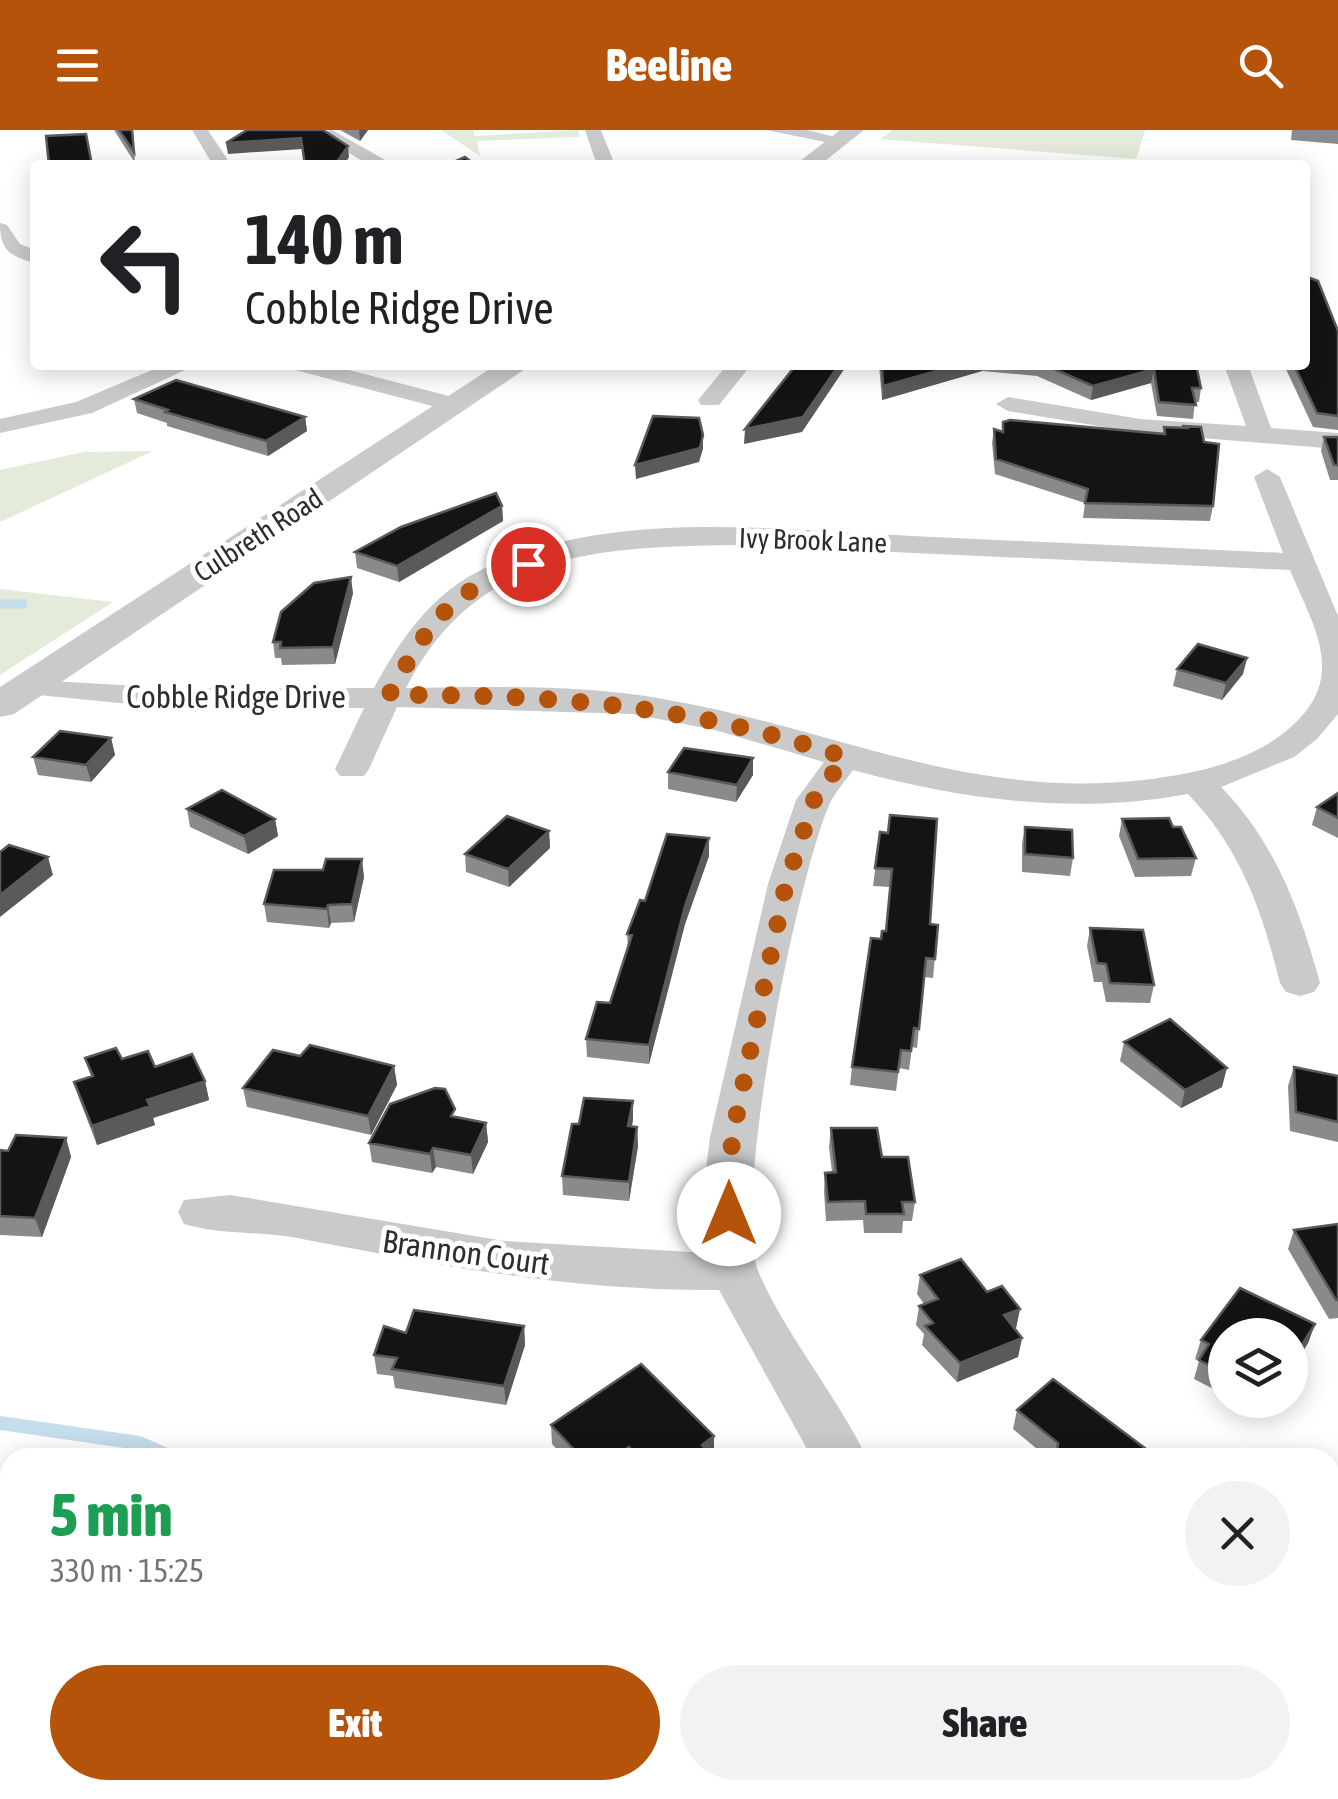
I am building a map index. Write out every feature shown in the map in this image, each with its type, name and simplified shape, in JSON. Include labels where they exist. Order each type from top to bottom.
[{"type":"street","points":[[200,130],[219,160]]},
{"type":"street","points":[[593,130],[604,160]]},
{"type":"street","points":[[774,130],[847,135]]},
{"type":"street","points":[[332,135],[373,160]]},
{"type":"street","points":[[813,160],[847,135]]},
{"type":"street","points":[[0,230],[17,253]]},
{"type":"street","points":[[0,426],[82,408],[172,370]]},
{"type":"street","points":[[321,370],[454,406]]},
{"type":"street","name":"Culbreth Road","points":[[14,696],[508,370]]},
{"type":"street","points":[[710,400],[735,370]]},
{"type":"street","points":[[1238,370],[1262,437]]},
{"type":"street","points":[[1008,404],[1140,426],[1338,441]]},
{"type":"street","name":"Cobble Ridge Drive","points":[[14,696],[184,701],[492,694],[626,703],[793,739],[845,757],[930,778],[1027,792],[1137,792],[1197,783],[1261,762],[1308,732],[1332,699],[1338,666],[1336,648],[1266,477]]},
{"type":"street","name":"Ivy Brook Lane","points":[[352,768],[434,618],[478,585],[548,558],[635,540],[738,537],[1300,562]]},
{"type":"street","points":[[834,1448],[733,1271],[729,1170],[786,884],[814,800],[845,757]]},
{"type":"street","points":[[1197,783],[1228,812],[1258,857],[1300,982]]},
{"type":"street","name":"Brannon Court","points":[[201,1212],[261,1214],[418,1246],[546,1265],[645,1272],[733,1271]]},
{"type":"green space","points":[[441,130],[473,130],[475,136],[578,130],[580,137],[477,141],[480,156]]},
{"type":"green space","points":[[893,130],[1145,130],[1136,159],[880,139]]},
{"type":"green space","points":[[153,451],[0,522],[0,470],[84,452]]},
{"type":"green space","points":[[0,589],[113,602],[0,675]]},
{"type":"building","points":[[119,130],[132,130],[134,152]]},
{"type":"building","points":[[247,130],[323,130],[348,146],[338,160],[304,160],[301,138],[226,143]]},
{"type":"building","points":[[86,134],[91,160],[48,160],[46,136]]},
{"type":"building","points":[[1310,278],[1318,281],[1338,331],[1338,416],[1317,413],[1296,370],[1310,370]]},
{"type":"building","points":[[792,370],[836,370],[803,417],[745,429]]},
{"type":"building","points":[[882,370],[940,370],[883,386]]},
{"type":"building","points":[[1056,370],[1150,370],[1093,386]]},
{"type":"building","points":[[1154,370],[1197,370],[1201,388],[1192,388],[1196,405],[1159,402]]},
{"type":"building","points":[[176,380],[305,417],[266,441],[134,399]]},
{"type":"building","points":[[653,416],[699,418],[703,435],[700,448],[635,465]]},
{"type":"building","points":[[1003,422],[1165,434],[1164,427],[1201,427],[1204,442],[1219,444],[1213,506],[1085,503],[1088,489],[996,459],[994,429],[1003,432]]},
{"type":"building","points":[[1324,437],[1338,437],[1338,465],[1334,465]]},
{"type":"building","points":[[496,493],[502,506],[397,566],[355,552],[401,527]]},
{"type":"building","points":[[351,577],[333,647],[280,648],[281,642],[273,642],[281,612],[314,583]]},
{"type":"building","points":[[1198,644],[1247,658],[1226,683],[1177,669]]},
{"type":"building","points":[[60,731],[111,738],[86,765],[33,757]]},
{"type":"building","points":[[684,748],[753,758],[737,785],[668,772]]},
{"type":"building","points":[[222,790],[275,819],[244,836],[187,809]]},
{"type":"building","points":[[1338,793],[1338,818],[1317,807]]},
{"type":"building","points":[[890,815],[937,819],[930,924],[938,925],[935,959],[926,958],[919,1029],[914,1028],[911,1051],[901,1050],[898,1072],[852,1067],[871,938],[881,939],[882,931],[886,931],[892,869],[875,868],[880,832],[888,833]]},
{"type":"building","points":[[507,816],[549,831],[508,869],[465,854]]},
{"type":"building","points":[[1169,818],[1173,827],[1181,827],[1196,858],[1138,859],[1122,819]]},
{"type":"building","points":[[1025,827],[1072,830],[1073,858],[1025,854]]},
{"type":"building","points":[[667,834],[709,838],[685,906],[649,1045],[586,1039],[597,1002],[610,1003],[632,935],[627,934],[640,900],[645,901]]},
{"type":"building","points":[[9,845],[48,857],[0,895],[0,852]]},
{"type":"building","points":[[326,859],[362,859],[352,904],[328,905],[327,909],[264,904],[274,870],[323,870]]},
{"type":"building","points":[[1090,928],[1143,930],[1154,985],[1110,983],[1106,964],[1097,963]]},
{"type":"building","points":[[1170,1019],[1227,1068],[1185,1090],[1124,1042]]},
{"type":"building","points":[[310,1045],[394,1066],[368,1116],[243,1088],[273,1050],[300,1056]]},
{"type":"building","points":[[116,1048],[122,1059],[148,1051],[155,1067],[192,1054],[205,1081],[147,1100],[150,1106],[92,1126],[74,1082],[93,1076],[85,1058]]},
{"type":"building","points":[[1294,1067],[1338,1076],[1338,1122],[1296,1112]]},
{"type":"building","points":[[435,1088],[445,1089],[455,1109],[451,1116],[486,1123],[471,1155],[433,1148],[430,1154],[369,1143],[390,1104]]},
{"type":"building","points":[[584,1098],[633,1101],[628,1126],[637,1127],[629,1182],[562,1176],[572,1124],[579,1124]]},
{"type":"building","points":[[831,1128],[877,1128],[882,1157],[908,1157],[915,1202],[902,1202],[904,1214],[866,1214],[865,1201],[828,1202],[825,1173],[836,1172]]},
{"type":"building","points":[[16,1135],[66,1138],[35,1218],[0,1216],[0,1150],[8,1151]]},
{"type":"building","points":[[1338,1224],[1338,1300],[1336,1300],[1294,1230]]},
{"type":"building","points":[[961,1259],[987,1292],[1002,1286],[1020,1309],[1004,1315],[1022,1338],[960,1363],[925,1326],[933,1323],[919,1306],[938,1299],[920,1275]]},
{"type":"building","points":[[1240,1288],[1302,1318],[1218,1318]]},
{"type":"building","points":[[414,1310],[524,1326],[504,1386],[392,1369],[397,1358],[374,1355],[384,1326],[406,1333]]},
{"type":"building","points":[[1208,1346],[1208,1364],[1199,1360]]},
{"type":"building","points":[[641,1364],[714,1436],[702,1445],[704,1448],[573,1448],[551,1425]]},
{"type":"building","points":[[1053,1379],[1145,1448],[1058,1448],[1058,1443],[1017,1410]]},
{"type":"waterway","points":[[0,604],[23,604]]},
{"type":"waterway","points":[[0,1423],[139,1443],[150,1448]]},
{"type":"route","points":[[528,564],[478,585],[434,618],[389,695],[492,694],[626,703],[793,739],[845,757],[814,800],[786,884],[732,1137],[727,1186],[729,1214]]}]
